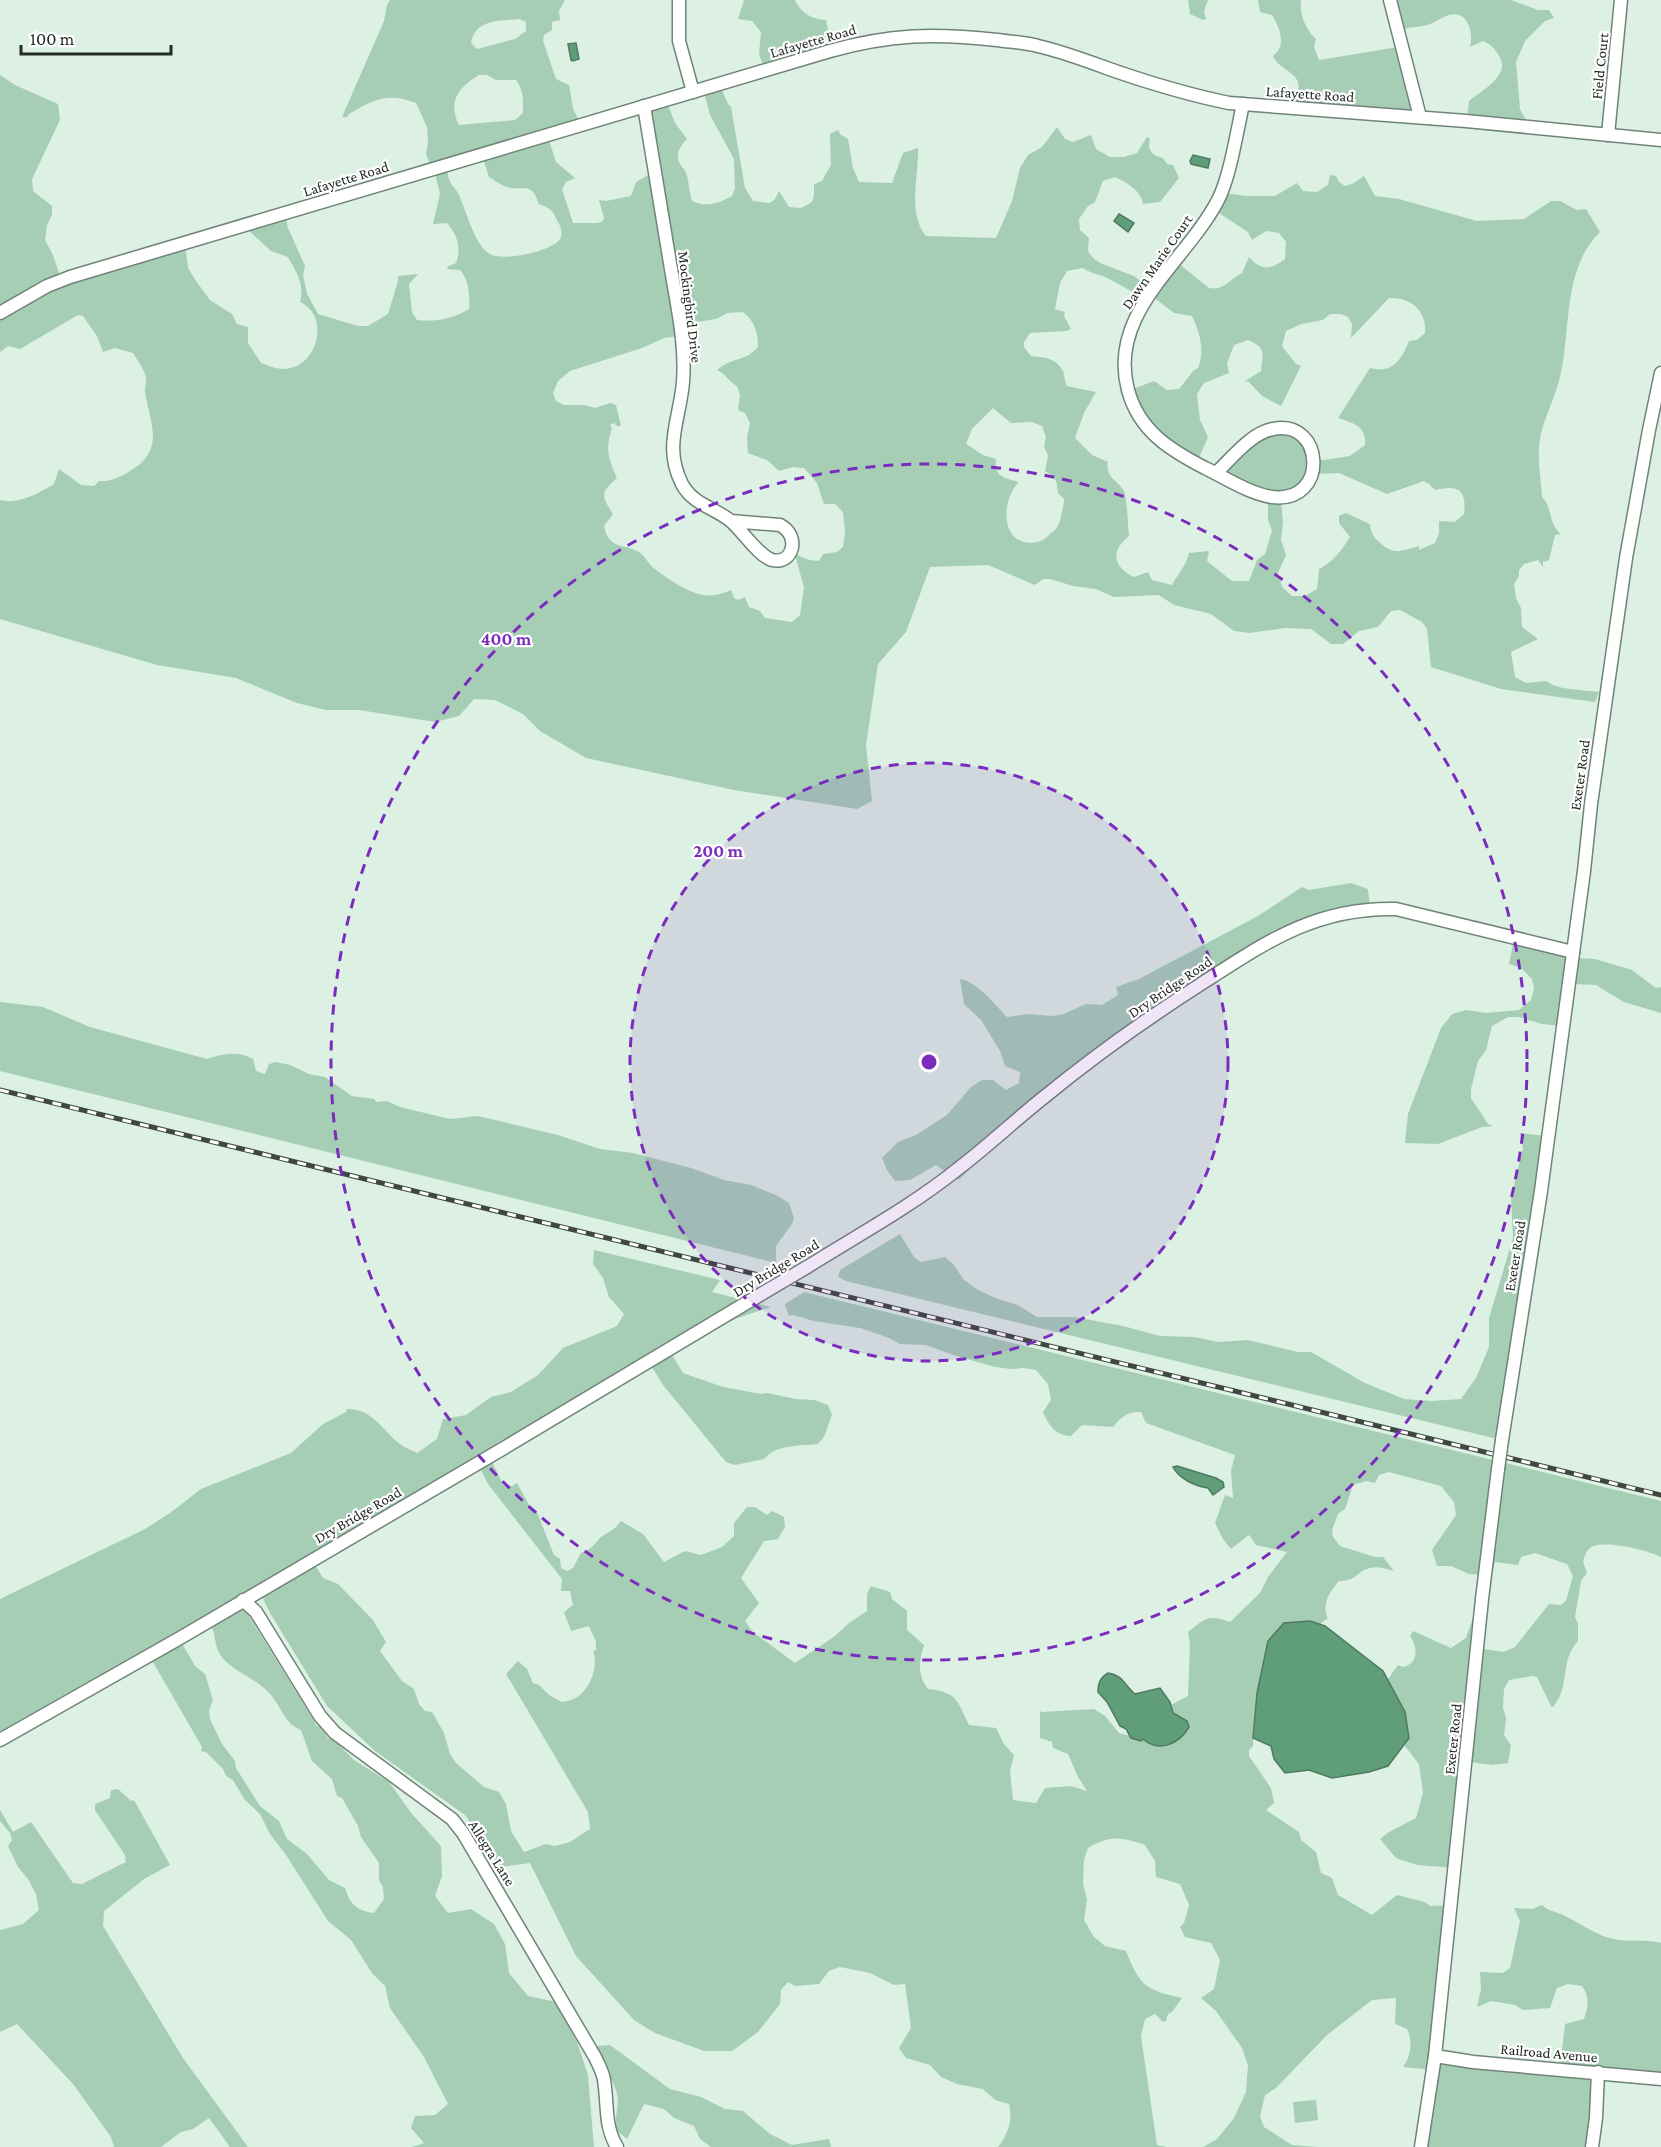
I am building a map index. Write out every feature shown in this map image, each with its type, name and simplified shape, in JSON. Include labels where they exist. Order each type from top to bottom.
[{"type":"street","points":[[679,0],[679,41],[693,92]]},
{"type":"street","points":[[1390,0],[1420,117]]},
{"type":"street","name":"Field Court","points":[[1608,135],[1622,0]]},
{"type":"street","name":"Lafayette Road","points":[[0,313],[47,286],[70,277],[861,42],[899,36],[937,35],[1036,45],[1195,96],[1243,104],[1420,117],[1661,140]]},
{"type":"street","name":"Dawn Marie Court","points":[[1216,473],[1256,437],[1275,428],[1287,429],[1299,434],[1313,453],[1314,465],[1305,486],[1295,494],[1284,497],[1261,495],[1216,473],[1172,450],[1153,434],[1138,414],[1128,391],[1125,354],[1130,329],[1141,307],[1220,198],[1243,104]]},
{"type":"street","name":"Mockingbird Drive","points":[[644,106],[683,343],[682,393],[672,439],[675,465],[683,486],[691,496],[702,505],[731,521],[765,557],[781,560],[790,553],[793,542],[786,528],[780,525],[731,521]]},
{"type":"street","name":"Exeter Road","points":[[1421,2147],[1435,2056],[1480,1615],[1498,1469],[1540,1191],[1626,558],[1661,373]]},
{"type":"street","name":"Dry Bridge Road","points":[[0,1740],[504,1448],[919,1198],[1043,1097],[1154,1014],[1287,931],[1346,912],[1396,909],[1573,952]]},
{"type":"street","name":"Allegra Lane","points":[[243,1600],[256,1612],[320,1716],[335,1733],[452,1819],[464,1833],[595,2057],[604,2077],[606,2114],[611,2137],[617,2147]]},
{"type":"street","name":"Railroad Avenue","points":[[1435,2056],[1473,2062],[1661,2079]]},
{"type":"street","points":[[1592,2147],[1598,2072]]},
{"type":"shaded area","points":[[390,0],[565,0],[559,11],[560,20],[552,22],[552,30],[544,35],[543,41],[556,79],[569,85],[573,108],[582,128],[549,140],[556,162],[575,178],[566,182],[562,189],[573,223],[602,222],[604,218],[599,200],[606,201],[631,196],[636,182],[657,170],[648,110],[668,105],[675,123],[687,139],[680,147],[678,157],[687,176],[692,201],[712,204],[732,196],[735,188],[734,159],[710,115],[704,92],[721,88],[731,107],[745,188],[753,201],[770,203],[779,191],[789,207],[801,208],[812,202],[814,184],[822,181],[831,165],[830,134],[838,130],[848,139],[853,168],[859,182],[892,183],[903,153],[918,148],[915,205],[920,227],[926,236],[996,238],[1012,201],[1020,168],[1028,155],[1042,147],[1057,127],[1065,139],[1073,142],[1091,135],[1096,149],[1110,157],[1124,157],[1137,153],[1147,137],[1150,139],[1151,152],[1163,158],[1167,164],[1173,165],[1179,178],[1160,202],[1143,204],[1142,199],[1129,184],[1115,177],[1103,181],[1095,202],[1088,206],[1079,219],[1080,230],[1089,238],[1088,251],[1093,258],[1134,276],[1153,291],[1178,263],[1209,288],[1219,288],[1242,273],[1249,257],[1262,267],[1270,267],[1285,259],[1286,242],[1279,233],[1266,231],[1252,240],[1248,232],[1216,211],[1224,193],[1275,196],[1297,183],[1303,191],[1317,192],[1328,185],[1330,175],[1336,176],[1345,186],[1364,176],[1375,196],[1399,199],[1477,221],[1524,219],[1551,201],[1560,201],[1577,210],[1586,209],[1600,232],[1588,247],[1573,283],[1563,362],[1539,446],[1542,497],[1548,506],[1554,526],[1561,534],[1555,535],[1549,560],[1543,562],[1543,567],[1538,560],[1524,564],[1519,570],[1519,576],[1514,584],[1516,598],[1521,608],[1522,627],[1538,639],[1511,652],[1515,677],[1526,683],[1547,681],[1564,688],[1599,692],[1595,702],[1501,689],[1431,667],[1427,629],[1422,622],[1400,610],[1391,611],[1378,627],[1359,631],[1343,644],[1331,644],[1311,629],[1285,628],[1250,633],[1234,631],[1211,614],[1174,605],[1159,595],[1114,597],[1096,589],[1073,586],[1050,579],[1043,579],[1035,585],[988,565],[930,567],[906,632],[878,664],[866,745],[872,801],[857,809],[734,790],[586,758],[540,731],[523,714],[495,700],[474,699],[459,716],[435,722],[359,710],[326,710],[297,703],[236,678],[157,665],[0,619],[0,500],[21,500],[42,491],[54,484],[59,469],[81,485],[94,486],[99,481],[119,477],[141,463],[152,445],[153,435],[145,392],[146,378],[141,365],[133,353],[115,348],[103,352],[97,336],[83,316],[78,315],[20,349],[8,346],[0,352],[0,75],[15,85],[58,104],[60,120],[32,179],[33,191],[52,206],[52,215],[47,225],[45,240],[61,279],[185,243],[188,268],[196,281],[210,300],[232,314],[237,324],[248,327],[248,343],[261,363],[283,369],[295,367],[312,351],[316,341],[315,318],[310,309],[300,302],[301,284],[288,257],[271,251],[247,229],[285,214],[288,228],[305,266],[303,275],[307,294],[318,314],[358,326],[368,326],[388,314],[398,276],[418,274],[409,284],[412,312],[417,320],[444,319],[469,309],[468,288],[463,274],[460,270],[447,267],[456,263],[458,258],[456,237],[447,223],[433,224],[440,194],[435,173],[426,154],[427,127],[416,103],[397,98],[381,99],[366,104],[347,117],[342,117],[384,21]],"holes":[[[519,19],[526,22],[526,31],[515,39],[477,49],[471,43],[477,29],[496,21]],[[479,75],[487,75],[496,80],[516,80],[522,92],[523,113],[515,120],[459,125],[454,109],[455,102],[466,84]],[[483,158],[489,177],[507,187],[530,189],[539,204],[551,210],[561,228],[560,239],[548,248],[527,254],[505,257],[490,254],[479,243],[458,193],[449,180],[447,169]],[[1083,268],[1116,282],[1147,302],[1153,297],[1174,313],[1192,316],[1201,342],[1198,368],[1179,389],[1167,390],[1154,381],[1133,389],[1149,429],[1198,460],[1208,437],[1200,420],[1197,394],[1204,383],[1229,373],[1227,363],[1234,345],[1248,340],[1261,348],[1263,355],[1261,371],[1245,381],[1249,382],[1262,396],[1281,406],[1301,366],[1296,364],[1282,346],[1286,331],[1301,324],[1323,320],[1330,314],[1341,314],[1348,317],[1352,324],[1351,338],[1389,298],[1397,298],[1416,307],[1423,318],[1425,333],[1417,340],[1409,341],[1395,364],[1385,369],[1370,368],[1338,418],[1358,426],[1364,433],[1365,445],[1350,456],[1317,461],[1289,428],[1255,439],[1222,470],[1268,497],[1268,520],[1272,531],[1265,554],[1257,560],[1249,581],[1232,581],[1207,561],[1209,551],[1189,553],[1172,585],[1152,580],[1148,572],[1134,577],[1118,564],[1116,558],[1119,547],[1129,536],[1124,491],[1108,472],[1108,462],[1092,455],[1075,438],[1084,413],[1096,392],[1067,386],[1063,371],[1057,363],[1031,356],[1024,347],[1024,342],[1030,333],[1071,329],[1064,316],[1065,312],[1055,309],[1060,283],[1067,271]],[[743,312],[753,324],[756,332],[758,347],[753,352],[717,370],[737,386],[740,395],[738,410],[745,413],[750,423],[747,437],[748,453],[767,460],[779,471],[793,467],[804,468],[817,483],[824,504],[835,504],[843,512],[845,532],[843,547],[837,552],[823,554],[819,561],[809,560],[795,554],[804,588],[800,615],[792,622],[765,618],[760,611],[749,607],[745,597],[738,600],[734,598],[731,590],[707,595],[685,589],[655,569],[639,552],[617,545],[609,539],[604,526],[613,514],[604,494],[617,478],[608,448],[612,428],[610,425],[614,423],[621,426],[616,405],[610,403],[595,408],[584,405],[564,405],[556,401],[553,393],[558,381],[570,371],[642,348],[664,338],[685,335],[686,324],[716,319],[728,313]],[[993,408],[1011,423],[1032,422],[1042,426],[1046,437],[1044,446],[1048,456],[1045,471],[1054,477],[1058,493],[1064,499],[1060,521],[1056,529],[1038,542],[1027,543],[1016,538],[1009,529],[1006,517],[1012,492],[1019,482],[1001,476],[997,470],[996,459],[983,455],[966,444],[972,429]],[[1339,473],[1387,494],[1424,481],[1435,490],[1449,488],[1459,490],[1465,505],[1464,514],[1455,522],[1439,521],[1439,533],[1435,543],[1419,550],[1419,546],[1397,551],[1388,549],[1374,537],[1370,524],[1346,513],[1339,516],[1339,523],[1350,537],[1336,556],[1319,569],[1317,589],[1305,596],[1292,596],[1282,587],[1278,573],[1286,555],[1281,540],[1283,522],[1281,500],[1317,474]]]},
{"type":"shaded area","points":[[744,0],[795,0],[807,14],[826,20],[832,50],[765,70],[759,54],[761,32],[752,21],[738,19]]},
{"type":"shaded area","points":[[1188,0],[1208,0],[1204,11],[1206,19],[1203,20],[1190,14]]},
{"type":"shaded area","points":[[1258,0],[1301,0],[1302,16],[1316,39],[1314,47],[1319,60],[1404,46],[1417,114],[1295,107],[1298,82],[1293,75],[1278,64],[1273,56],[1280,47],[1280,31],[1272,15],[1260,12]]},
{"type":"shaded area","points":[[1394,0],[1511,0],[1538,10],[1549,10],[1554,18],[1545,21],[1525,41],[1516,62],[1520,109],[1529,126],[1467,120],[1469,101],[1498,77],[1502,65],[1500,58],[1491,46],[1483,41],[1470,47],[1471,35],[1468,24],[1465,19],[1456,14],[1427,25],[1404,29]]},
{"type":"shaded area","points":[[576,43],[579,59],[573,61],[568,44]]},
{"type":"shaded area","points":[[1193,155],[1210,159],[1208,168],[1191,164]]},
{"type":"shaded area","points":[[1119,214],[1134,223],[1128,232],[1114,221]]},
{"type":"shaded area","points":[[1351,883],[1368,889],[1370,908],[1286,932],[1150,1016],[985,1153],[960,1179],[957,1180],[936,1165],[910,1180],[895,1181],[887,1170],[882,1158],[898,1142],[916,1135],[947,1115],[971,1087],[982,1080],[993,1080],[1006,1090],[1019,1083],[1020,1072],[1005,1066],[1000,1051],[981,1020],[964,1004],[960,979],[980,989],[1007,1017],[1029,1014],[1052,1016],[1064,1014],[1086,1004],[1102,1005],[1118,995],[1116,987],[1139,979],[1258,916],[1302,887],[1309,890]]},
{"type":"shaded area","points":[[1514,939],[1577,958],[1595,959],[1632,970],[1656,988],[1661,987],[1661,1013],[1624,1002],[1596,985],[1574,984],[1562,1026],[1508,1017],[1492,1026],[1486,1050],[1478,1061],[1471,1089],[1471,1098],[1488,1124],[1493,1126],[1482,1127],[1438,1144],[1405,1143],[1408,1114],[1441,1028],[1452,1014],[1466,1010],[1486,1013],[1519,1010],[1531,1000],[1534,989],[1532,979],[1521,968],[1509,964]]},
{"type":"shaded area","points":[[0,1002],[43,1007],[90,1027],[207,1059],[224,1054],[242,1054],[253,1059],[256,1071],[265,1074],[269,1064],[276,1062],[290,1065],[309,1074],[325,1077],[352,1096],[374,1099],[376,1102],[387,1101],[400,1107],[450,1119],[478,1116],[558,1135],[600,1149],[633,1153],[691,1168],[724,1180],[751,1185],[776,1195],[789,1203],[794,1218],[776,1246],[776,1263],[0,1071]]},
{"type":"shaded area","points":[[1520,1133],[1546,1136],[1506,1441],[846,1281],[838,1277],[840,1270],[900,1234],[914,1257],[921,1262],[945,1257],[964,1280],[978,1290],[1018,1305],[1037,1317],[1074,1317],[1160,1336],[1195,1337],[1218,1342],[1248,1340],[1298,1352],[1311,1352],[1365,1383],[1404,1399],[1431,1401],[1461,1399],[1476,1378],[1489,1347],[1489,1318],[1513,1238],[1511,1198],[1523,1148]]},
{"type":"shaded area","points":[[594,1250],[720,1280],[712,1292],[771,1307],[706,1329],[669,1350],[683,1373],[723,1387],[814,1400],[828,1405],[832,1415],[824,1437],[818,1444],[782,1448],[764,1459],[735,1465],[726,1462],[663,1385],[650,1364],[491,1460],[504,1486],[517,1483],[532,1510],[537,1512],[554,1555],[560,1559],[561,1568],[567,1571],[573,1568],[581,1553],[591,1548],[621,1521],[643,1534],[664,1562],[685,1551],[701,1555],[722,1547],[734,1536],[734,1523],[747,1507],[755,1507],[767,1515],[772,1511],[784,1517],[785,1527],[778,1539],[764,1541],[741,1578],[759,1603],[745,1621],[753,1632],[795,1663],[867,1611],[867,1594],[871,1586],[890,1592],[892,1599],[907,1611],[907,1630],[924,1645],[920,1668],[924,1684],[928,1689],[951,1695],[962,1709],[969,1725],[996,1728],[1004,1744],[1014,1755],[1010,1771],[1013,1800],[1036,1803],[1045,1788],[1071,1786],[1087,1791],[1068,1754],[1053,1748],[1052,1742],[1040,1738],[1040,1711],[1094,1709],[1105,1716],[1119,1733],[1142,1739],[1173,1713],[1171,1705],[1188,1696],[1190,1644],[1188,1632],[1199,1623],[1211,1618],[1230,1622],[1260,1593],[1268,1577],[1287,1552],[1256,1545],[1249,1535],[1231,1549],[1223,1539],[1215,1523],[1225,1495],[1233,1498],[1231,1471],[1235,1455],[1146,1423],[1141,1412],[1125,1415],[1113,1427],[1082,1425],[1071,1436],[1061,1434],[1050,1425],[1043,1412],[1051,1400],[1048,1384],[1036,1370],[995,1367],[926,1345],[900,1344],[860,1328],[789,1316],[785,1304],[804,1292],[1661,1501],[1661,1557],[1618,1545],[1594,1546],[1587,1552],[1583,1561],[1587,1573],[1581,1581],[1575,1617],[1578,1624],[1578,1641],[1572,1649],[1562,1691],[1553,1707],[1537,1677],[1509,1680],[1504,1689],[1503,1708],[1506,1718],[1504,1735],[1511,1745],[1508,1763],[1492,1765],[1470,1762],[1456,1868],[1417,1865],[1396,1858],[1380,1839],[1416,1818],[1423,1793],[1419,1764],[1404,1745],[1409,1738],[1388,1679],[1398,1665],[1403,1667],[1414,1659],[1416,1650],[1410,1636],[1413,1631],[1451,1648],[1466,1638],[1476,1609],[1486,1609],[1484,1649],[1504,1652],[1515,1647],[1549,1604],[1561,1605],[1566,1601],[1573,1576],[1567,1564],[1535,1553],[1521,1557],[1518,1565],[1495,1562],[1492,1575],[1469,1574],[1451,1566],[1437,1566],[1432,1550],[1456,1515],[1454,1502],[1441,1486],[1389,1472],[1379,1475],[1375,1483],[1366,1481],[1353,1485],[1345,1509],[1338,1514],[1332,1530],[1333,1537],[1340,1546],[1375,1557],[1383,1557],[1394,1571],[1370,1568],[1353,1578],[1339,1581],[1326,1603],[1328,1618],[1320,1624],[1310,1621],[1253,1738],[1249,1756],[1271,1788],[1274,1803],[1266,1810],[1299,1832],[1301,1840],[1316,1852],[1321,1873],[1332,1878],[1338,1895],[1372,1915],[1397,1895],[1425,1902],[1430,1906],[1453,1905],[1438,2052],[1560,2069],[1565,2024],[1584,2019],[1587,1998],[1582,1986],[1568,1984],[1557,1988],[1550,2008],[1523,2010],[1515,2005],[1491,2001],[1477,2007],[1481,1989],[1480,1972],[1503,1973],[1510,1968],[1520,1921],[1514,1908],[1533,1909],[1542,1905],[1605,1936],[1619,1940],[1661,1943],[1661,2079],[1601,2074],[1591,2147],[1425,2147],[1435,2070],[1403,2067],[1409,2053],[1410,2038],[1407,2029],[1395,2024],[1396,1998],[1372,2000],[1327,2035],[1276,2088],[1265,2095],[1260,2116],[1264,2127],[1292,2145],[1318,2147],[1203,2147],[1217,2139],[1234,2118],[1246,2092],[1248,2065],[1242,2048],[1216,2011],[1201,1998],[1214,1989],[1220,1960],[1211,1943],[1185,1937],[1180,1927],[1184,1923],[1189,1905],[1180,1884],[1156,1877],[1155,1861],[1145,1845],[1116,1839],[1103,1841],[1088,1848],[1084,1860],[1083,1883],[1087,1900],[1084,1920],[1094,1937],[1105,1946],[1126,1951],[1135,1972],[1145,1985],[1182,1998],[1168,2014],[1166,2021],[1163,2022],[1155,2014],[1145,2019],[1141,2036],[1157,2145],[1167,2147],[998,2147],[1009,2127],[1009,2104],[995,2100],[983,2089],[957,2084],[941,2077],[930,2065],[906,2058],[899,2048],[911,2028],[905,1984],[894,1985],[870,1973],[840,1967],[829,1971],[819,1984],[795,1986],[788,1982],[781,1990],[780,2004],[758,2032],[732,2051],[704,2051],[655,2033],[634,2020],[576,1956],[530,1863],[501,1867],[465,1815],[375,1751],[327,1706],[270,1613],[259,1590],[241,1603],[317,1726],[321,1726],[328,1738],[334,1740],[354,1760],[389,1782],[412,1814],[441,1846],[442,1876],[435,1896],[448,1913],[471,1909],[494,1924],[505,1944],[509,1973],[528,1996],[556,2002],[577,2042],[588,2075],[594,2147],[412,2147],[424,2143],[411,2128],[415,2116],[435,2115],[448,2104],[424,2057],[390,2008],[385,1986],[372,1973],[351,1940],[328,1921],[270,1834],[260,1814],[245,1800],[223,1769],[206,1752],[201,1751],[202,1747],[150,1657],[0,1740],[0,1599],[145,1529],[201,1489],[291,1453],[323,1424],[346,1412],[347,1409],[370,1416],[400,1444],[417,1453],[437,1439],[443,1419],[466,1415],[491,1397],[511,1392],[538,1375],[563,1348],[617,1326],[624,1314],[609,1297],[603,1278],[593,1264]],"holes":[[[479,1466],[488,1484],[562,1579],[561,1591],[570,1591],[573,1605],[564,1612],[571,1631],[589,1626],[596,1642],[596,1650],[593,1651],[595,1664],[592,1677],[576,1698],[562,1702],[549,1695],[539,1685],[533,1683],[527,1669],[518,1661],[506,1674],[588,1812],[590,1829],[570,1842],[555,1846],[546,1844],[524,1852],[511,1831],[506,1804],[499,1792],[484,1787],[456,1763],[450,1754],[444,1733],[432,1712],[425,1711],[419,1704],[414,1689],[402,1681],[380,1651],[386,1642],[373,1620],[338,1584],[323,1578],[312,1560]],[[209,1621],[221,1656],[232,1667],[259,1684],[271,1695],[287,1719],[301,1730],[312,1761],[332,1779],[337,1796],[342,1798],[358,1826],[361,1837],[379,1863],[379,1880],[383,1887],[384,1899],[374,1913],[355,1906],[345,1888],[329,1880],[307,1854],[287,1839],[279,1821],[260,1806],[236,1768],[235,1761],[222,1744],[210,1719],[209,1710],[213,1700],[205,1674],[195,1666],[179,1638]]]},
{"type":"shaded area","points":[[1177,1466],[1216,1478],[1223,1482],[1224,1487],[1213,1495],[1208,1488],[1193,1484],[1183,1478],[1173,1467]]},
{"type":"shaded area","points":[[1310,1621],[1325,1626],[1383,1671],[1405,1712],[1409,1738],[1388,1766],[1369,1772],[1332,1778],[1309,1770],[1285,1773],[1274,1759],[1271,1746],[1253,1738],[1257,1693],[1268,1641],[1284,1623]]},
{"type":"shaded area","points":[[1108,1673],[1120,1678],[1135,1694],[1160,1688],[1170,1702],[1173,1713],[1187,1721],[1189,1727],[1185,1733],[1174,1742],[1162,1746],[1143,1739],[1141,1741],[1131,1738],[1126,1729],[1120,1726],[1107,1702],[1098,1692],[1100,1681]]},
{"type":"shaded area","points":[[118,1789],[131,1801],[134,1800],[170,1865],[144,1879],[104,1911],[103,1926],[183,2058],[248,2147],[230,2147],[209,2118],[193,2129],[181,2132],[161,2147],[114,2147],[111,2137],[73,2084],[17,2024],[0,2032],[0,1930],[23,1924],[39,1910],[36,1894],[18,1867],[8,1846],[12,1840],[10,1833],[0,1821],[0,1810],[13,1832],[31,1822],[73,1883],[82,1884],[126,1862],[125,1855],[95,1810],[95,1804],[110,1798],[111,1790]]},
{"type":"shaded area","points":[[610,2045],[670,2089],[701,2097],[725,2109],[743,2111],[770,2134],[792,2145],[829,2139],[831,2147],[711,2147],[700,2139],[694,2126],[674,2118],[664,2109],[644,2104],[627,2139],[615,2129],[618,2099],[616,2090],[596,2046]]},
{"type":"shaded area","points":[[1316,2100],[1318,2120],[1295,2123],[1293,2102]]},
{"type":"railway","points":[[0,1090],[1661,1495]]}]
